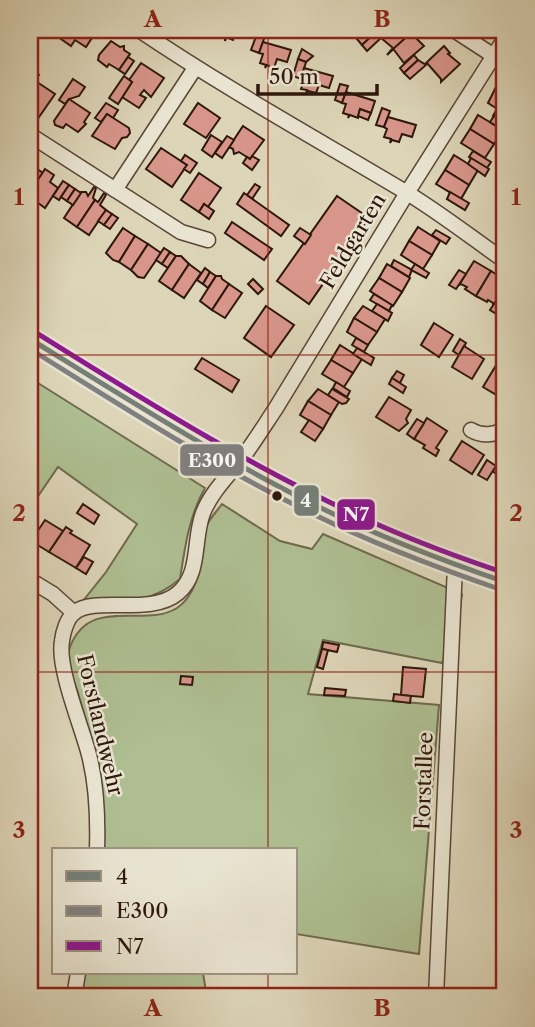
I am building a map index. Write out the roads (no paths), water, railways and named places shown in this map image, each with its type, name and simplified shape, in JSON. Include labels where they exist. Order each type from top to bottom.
[{"type":"main road","points":[[30,339],[236,465],[359,527],[455,566],[505,582]]},
{"type":"street","points":[[139,30],[293,128],[407,193],[505,261]]},
{"type":"street","points":[[454,30],[494,55]]},
{"type":"street","name":"Feldgarten","points":[[236,465],[310,355],[407,193],[505,38]]},
{"type":"street","points":[[115,190],[195,68]]},
{"type":"street","points":[[30,135],[181,232],[208,240]]},
{"type":"street","points":[[471,430],[479,435],[499,432],[505,428]]},
{"type":"street","points":[[30,580],[53,594],[74,613],[87,608],[155,604],[170,599],[180,592],[189,580],[204,512],[220,484],[236,465]]},
{"type":"street","name":"Forstallee","points":[[436,997],[455,566]]},
{"type":"street","name":"Forstlandwehr","points":[[74,613],[65,627],[61,644],[66,673],[90,757],[98,804],[97,848]]},
{"type":"street","points":[[74,997],[78,974]]}]
